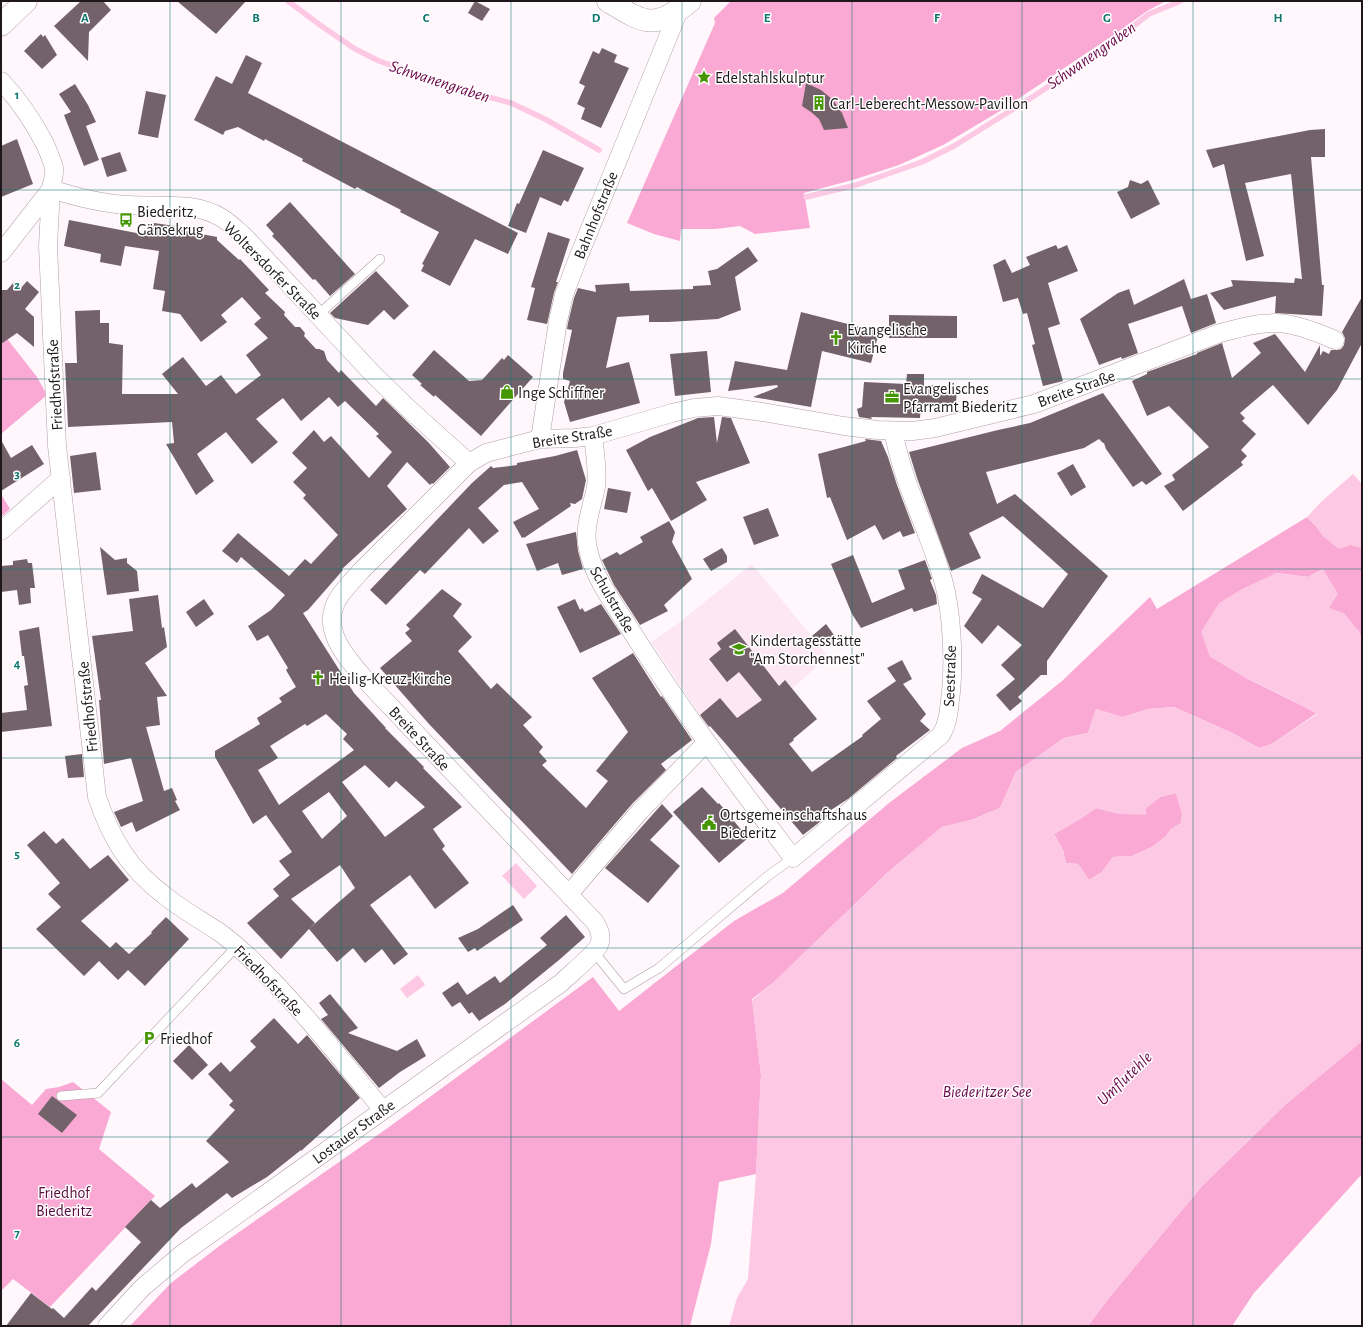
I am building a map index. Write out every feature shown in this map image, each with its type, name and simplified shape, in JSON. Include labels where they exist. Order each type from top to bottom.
[{"type":"street","points":[[1,25],[26,1]]},
{"type":"street","points":[[608,1],[638,19],[648,21],[659,20],[669,16],[684,4]]},
{"type":"street","name":"Bahnhofstraße","points":[[540,439],[557,328],[564,295],[684,4]]},
{"type":"street","points":[[1,81],[33,121],[54,166],[51,189],[1,253]]},
{"type":"street","name":"Woltersdorfer Straße","points":[[51,189],[92,200],[128,205],[182,206],[197,208],[222,218],[244,236],[372,373],[469,463]]},
{"type":"street","name":"Friedhofstraße","points":[[51,189],[48,246],[57,446],[97,797],[102,813],[116,843],[143,877],[163,895],[237,946],[287,995],[383,1110]]},
{"type":"street","name":"Breite Straße","points":[[597,946],[598,928],[568,894],[371,686],[342,651],[333,631],[333,612],[338,598],[346,588],[361,571],[469,463],[486,453],[540,439],[593,436],[672,413],[694,408],[718,406],[844,426],[893,431],[935,428],[1034,404],[1220,334],[1249,326],[1273,322],[1296,326],[1322,334],[1335,340]]},
{"type":"street","name":"Seestraße","points":[[792,858],[941,736],[946,727],[952,676],[952,648],[948,598],[898,454],[893,431]]},
{"type":"street","name":"Schulstraße","points":[[593,436],[596,459],[596,486],[586,535],[592,566],[653,666],[706,743],[792,858]]},
{"type":"street","points":[[1,532],[61,478]]},
{"type":"street","points":[[568,894],[640,811],[706,743]]},
{"type":"street","name":"Lostauer Straße","points":[[107,1326],[142,1288],[176,1258],[561,983],[597,946]]},
{"type":"lane","points":[[318,315],[380,259]]},
{"type":"lane","points":[[597,946],[624,990],[659,968],[769,875],[792,858]]},
{"type":"lane","points":[[61,1096],[98,1093],[237,946]]},
{"type":"shaded area","name":"Kindertagesstätte \"Am Storchennest\"","points":[[752,564],[828,656],[790,691],[725,743],[700,715],[651,642],[676,625]]},
{"type":"green space","points":[[731,1],[1166,1],[1147,11],[1000,111],[943,145],[899,165],[856,179],[804,193],[810,228],[755,234],[740,226],[715,229],[681,229],[680,241],[654,234],[627,223],[715,23],[714,18]]},
{"type":"green space","points":[[1,331],[37,377],[47,395],[1,434]]},
{"type":"green space","points":[[1,494],[10,509],[1,517]]},
{"type":"green space","points":[[1307,517],[1324,537],[1362,548],[1362,639],[1358,630],[1329,608],[1323,569],[1308,577],[1276,573],[1244,677],[1317,713],[1272,744],[1259,748],[1232,733],[1174,707],[1149,709],[1122,717],[1096,709],[1088,733],[1064,738],[1016,772],[1000,808],[971,820],[942,827],[887,873],[774,982],[752,999],[761,1075],[756,1174],[719,1182],[711,1244],[690,1326],[130,1326],[171,1283],[222,1244],[389,1127],[593,977],[619,1011],[734,921],[783,893],[889,803],[962,748],[1000,731],[1062,681],[1150,597],[1157,609]]},
{"type":"green space","points":[[1176,793],[1182,813],[1181,823],[1171,829],[1166,836],[1152,847],[1132,856],[1113,857],[1102,872],[1089,880],[1078,864],[1066,863],[1063,850],[1054,834],[1096,808],[1120,814],[1146,808],[1160,797]]},
{"type":"green space","points":[[1362,1041],[1362,1174],[1254,1293],[1232,1326],[1088,1326],[1108,1299],[1202,1186],[1286,1104]]},
{"type":"green space","name":"Friedhof Biederitz","points":[[1,1079],[32,1105],[46,1089],[59,1087],[73,1082],[111,1112],[99,1149],[155,1196],[50,1307],[13,1279],[1,1291]]},
{"type":"water","points":[[1353,474],[1362,484],[1362,548],[1351,545],[1339,549],[1324,537],[1307,517],[1321,502]]},
{"type":"water","name":"Biederitzer See","points":[[1323,569],[1338,594],[1329,608],[1344,613],[1358,630],[1362,639],[1362,1041],[1286,1104],[1202,1186],[1108,1299],[1088,1326],[729,1326],[737,1298],[748,1279],[756,1174],[761,1075],[752,1000],[774,982],[887,873],[942,827],[971,820],[1000,808],[1016,772],[1064,738],[1088,733],[1096,709],[1122,717],[1149,709],[1174,707],[1232,733],[1259,748],[1272,744],[1317,714],[1244,677],[1210,657],[1201,632],[1219,603],[1242,589],[1276,573],[1308,577]],"holes":[[[1176,793],[1182,813],[1181,823],[1171,829],[1166,836],[1152,847],[1132,856],[1113,857],[1102,872],[1089,880],[1078,864],[1066,863],[1063,850],[1054,834],[1096,808],[1120,814],[1146,815],[1146,808],[1160,797]]]},
{"type":"water","points":[[516,863],[537,886],[524,899],[502,876]]},
{"type":"water","points":[[418,975],[425,985],[407,998],[400,989]]},
{"type":"building","points":[[81,1],[103,1],[111,10],[89,32],[88,61],[54,26]]},
{"type":"building","points":[[177,1],[246,1],[216,34]]},
{"type":"building","points":[[475,1],[490,9],[482,21],[468,13]]},
{"type":"building","points":[[41,34],[43,37],[45,35],[57,55],[42,69],[24,51]]},
{"type":"building","points":[[602,48],[617,55],[614,62],[629,68],[601,128],[581,119],[585,108],[577,104],[585,86],[579,83],[593,51],[599,54]]},
{"type":"building","points":[[246,55],[262,63],[248,93],[518,233],[508,254],[475,239],[450,286],[421,271],[424,265],[422,264],[439,232],[400,212],[401,210],[357,187],[355,189],[302,161],[303,159],[265,139],[264,141],[238,127],[225,131],[223,135],[194,120],[216,76],[232,84]]},
{"type":"building","name":"Carl-Leberecht-Messow-Pavillon","points":[[806,83],[821,90],[833,100],[842,113],[848,128],[824,130],[819,119],[802,106]]},
{"type":"building","points":[[75,84],[88,105],[96,122],[86,126],[99,160],[84,166],[64,115],[71,112],[59,94]]},
{"type":"building","points":[[146,91],[166,95],[158,138],[138,134]]},
{"type":"building","points":[[1325,129],[1325,157],[1311,157],[1322,285],[1324,285],[1322,316],[1275,313],[1276,296],[1224,310],[1210,293],[1233,286],[1231,280],[1294,283],[1295,278],[1302,279],[1291,174],[1245,183],[1264,256],[1246,261],[1224,164],[1213,168],[1206,150],[1310,130]]},
{"type":"building","points":[[17,139],[33,184],[1,197],[1,146]]},
{"type":"building","points":[[543,150],[584,168],[568,202],[564,200],[561,206],[540,197],[526,233],[508,226],[517,203],[519,204]]},
{"type":"building","points":[[120,152],[127,171],[107,177],[101,158]]},
{"type":"building","points":[[1130,180],[1141,184],[1148,180],[1160,204],[1131,219],[1117,192],[1128,187]]},
{"type":"building","points":[[290,202],[355,274],[330,296],[272,236],[274,234],[266,225]]},
{"type":"building","points":[[69,220],[152,236],[154,223],[175,226],[175,229],[217,237],[217,240],[239,260],[240,259],[269,290],[265,293],[285,312],[284,315],[295,327],[300,327],[305,333],[304,336],[316,349],[324,351],[327,360],[339,373],[341,370],[376,406],[383,398],[428,442],[450,467],[433,484],[432,483],[430,485],[407,462],[387,486],[407,509],[342,569],[343,570],[308,610],[303,613],[354,693],[385,728],[462,807],[433,829],[445,846],[442,849],[469,883],[435,909],[410,875],[370,905],[408,954],[394,965],[382,949],[365,963],[353,948],[337,962],[309,929],[281,959],[247,923],[279,896],[273,889],[290,875],[279,861],[292,852],[266,815],[253,824],[215,757],[215,751],[260,724],[257,718],[282,702],[279,698],[296,687],[286,670],[288,668],[268,635],[257,641],[248,626],[271,610],[285,595],[241,557],[237,563],[222,551],[238,533],[289,576],[305,559],[311,564],[338,535],[303,498],[306,495],[293,482],[307,468],[292,453],[314,430],[324,442],[331,436],[369,478],[392,452],[376,436],[379,434],[345,401],[338,407],[329,397],[301,421],[283,398],[256,419],[278,442],[252,464],[226,432],[197,454],[214,481],[196,495],[166,444],[174,443],[172,422],[68,427],[65,363],[77,363],[75,311],[100,310],[100,323],[109,323],[109,343],[123,345],[122,394],[178,394],[162,374],[183,357],[206,386],[221,375],[236,394],[261,375],[246,355],[268,338],[254,324],[261,318],[242,297],[221,315],[227,322],[201,342],[180,314],[162,311],[165,291],[153,289],[159,251],[125,246],[121,266],[100,262],[101,254],[64,246]],"holes":[[[326,714],[347,734],[343,739],[354,750],[279,805],[258,770],[278,758],[270,746],[305,724],[307,726]],[[365,765],[389,788],[396,781],[425,807],[385,837],[342,782]],[[329,792],[347,816],[322,839],[302,811]],[[340,865],[355,888],[309,929],[315,923],[291,899]]]},
{"type":"building","points":[[548,232],[570,239],[556,282],[558,282],[547,324],[527,320],[535,288],[531,287]]},
{"type":"building","points":[[1056,245],[1058,249],[1067,245],[1078,271],[1048,283],[1060,324],[1048,328],[1063,381],[1043,386],[1032,345],[1035,344],[1027,313],[1023,314],[1018,298],[1003,302],[993,265],[1005,259],[1012,273],[1030,265],[1026,257]]},
{"type":"building","points":[[748,247],[758,261],[735,277],[741,310],[718,319],[668,322],[649,322],[649,315],[617,317],[606,368],[629,362],[640,403],[570,422],[564,402],[570,381],[563,379],[563,373],[572,330],[567,329],[568,323],[578,288],[596,292],[595,285],[629,283],[630,291],[693,289],[693,286],[711,285],[708,271],[717,269]]},
{"type":"building","points":[[376,271],[409,306],[394,320],[384,310],[368,325],[335,318],[330,313]]},
{"type":"building","points":[[1184,279],[1191,299],[1207,294],[1216,323],[1191,333],[1182,306],[1128,324],[1138,353],[1099,365],[1080,319],[1118,293],[1129,289],[1134,305]]},
{"type":"building","points":[[27,281],[39,292],[25,309],[34,317],[34,347],[17,333],[1,344],[1,290],[7,290],[14,282],[21,288]]},
{"type":"building","points":[[1362,297],[1362,343],[1337,390],[1308,425],[1273,385],[1240,413],[1245,418],[1242,421],[1256,434],[1241,450],[1247,456],[1241,462],[1243,465],[1183,511],[1164,486],[1175,480],[1172,475],[1209,447],[1169,406],[1147,416],[1132,381],[1147,374],[1147,372],[1197,354],[1222,343],[1232,378],[1261,353],[1253,343],[1275,334],[1305,372],[1320,345],[1320,356],[1323,351],[1329,354],[1331,350],[1341,349],[1344,345],[1345,338],[1342,332]]},
{"type":"building","points":[[801,312],[879,332],[871,363],[822,351],[811,407],[753,397],[778,387],[777,385],[728,391],[735,361],[787,370]]},
{"type":"building","points":[[889,315],[957,316],[957,338],[889,338]]},
{"type":"building","points":[[434,350],[469,381],[482,380],[502,358],[504,360],[508,355],[533,377],[481,436],[435,395],[434,397],[420,385],[422,384],[412,375]]},
{"type":"building","points":[[707,351],[711,392],[675,396],[670,354]]},
{"type":"building","name":"Evangelisches Pfarramt Biederitz","points":[[907,374],[924,374],[924,385],[957,386],[956,404],[921,404],[920,418],[871,417],[872,419],[859,417],[857,409],[862,407],[864,382],[906,384]]},
{"type":"building","points":[[1103,393],[1162,474],[1146,485],[1142,481],[1133,487],[1106,449],[1104,443],[1099,439],[1084,448],[986,472],[997,504],[1015,494],[1108,576],[1047,661],[1047,675],[1041,675],[1018,697],[1022,701],[1010,711],[996,695],[1015,679],[1001,665],[1022,645],[998,625],[982,644],[964,626],[982,599],[972,593],[982,574],[1043,608],[1068,574],[1003,516],[969,533],[981,558],[951,571],[909,452],[1030,423]]},
{"type":"building","points":[[714,417],[717,443],[722,417],[731,418],[750,463],[696,482],[707,500],[671,521],[652,488],[648,491],[626,450],[650,437],[698,418]]},
{"type":"building","points":[[865,439],[881,441],[915,533],[903,537],[900,531],[883,540],[875,525],[847,540],[830,497],[827,498],[818,454],[866,441]]},
{"type":"building","points":[[1,440],[11,458],[32,445],[44,464],[1,491]]},
{"type":"building","points":[[577,450],[586,480],[582,499],[575,504],[570,503],[571,506],[522,538],[513,522],[539,509],[522,482],[504,485],[478,508],[499,531],[483,544],[469,528],[425,574],[420,570],[386,605],[370,590],[472,483],[491,466],[493,468],[517,465],[517,463],[555,456]]},
{"type":"building","points":[[96,452],[101,490],[74,493],[70,456]]},
{"type":"building","points":[[1073,464],[1086,487],[1071,496],[1057,473]]},
{"type":"building","points":[[608,488],[631,492],[627,513],[604,509]]},
{"type":"building","points":[[768,508],[779,536],[754,545],[743,517]]},
{"type":"building","points":[[669,521],[675,532],[672,542],[692,579],[664,605],[668,611],[640,625],[614,585],[602,560],[617,552],[620,555],[643,542],[640,537]]},
{"type":"building","points":[[576,532],[578,551],[583,569],[562,575],[558,563],[537,571],[526,544]]},
{"type":"building","points":[[100,547],[115,560],[127,558],[127,563],[137,571],[139,591],[107,595]]},
{"type":"building","points":[[722,548],[727,556],[727,562],[711,571],[703,559]]},
{"type":"building","points":[[853,555],[872,603],[905,589],[898,570],[925,560],[932,579],[930,580],[936,595],[937,604],[914,612],[912,608],[861,628],[852,614],[831,564]]},
{"type":"building","points":[[27,559],[28,563],[32,563],[35,588],[30,588],[31,603],[19,605],[17,590],[1,592],[1,566],[13,565],[13,561]]},
{"type":"building","points":[[442,589],[462,604],[453,616],[472,637],[458,651],[491,689],[497,683],[532,717],[523,725],[543,747],[539,752],[547,761],[542,765],[586,808],[608,781],[596,771],[628,732],[592,678],[633,653],[661,697],[662,696],[692,740],[661,764],[666,770],[632,804],[572,874],[429,724],[380,668],[412,641],[405,633],[410,629],[406,625]]},
{"type":"building","points":[[158,595],[162,628],[164,627],[167,647],[145,663],[167,696],[157,697],[160,725],[146,727],[164,791],[172,788],[177,800],[175,801],[180,810],[136,832],[132,822],[121,827],[114,812],[143,801],[131,758],[104,764],[99,700],[101,700],[92,636],[133,631],[129,599]]},
{"type":"building","points":[[204,599],[214,614],[196,627],[186,612]]},
{"type":"building","points":[[575,599],[580,610],[582,608],[585,612],[601,604],[621,634],[580,653],[557,607]]},
{"type":"building","points":[[826,624],[834,635],[834,642],[821,647],[812,636]]},
{"type":"building","points":[[39,627],[52,726],[1,732],[1,713],[27,710],[24,686],[28,685],[19,631]]},
{"type":"building","points":[[735,629],[779,686],[785,680],[817,719],[789,744],[812,772],[863,736],[862,735],[881,719],[867,701],[896,681],[887,668],[902,660],[912,679],[903,684],[926,714],[920,721],[930,730],[896,756],[897,758],[848,799],[828,812],[830,814],[803,835],[700,715],[720,698],[737,718],[762,700],[739,672],[727,682],[709,659],[721,649],[717,643]]},
{"type":"building","points":[[82,754],[84,777],[68,778],[65,756]]},
{"type":"building","name":"Ortsgemeinschaftshaus Biederitz","points":[[702,787],[718,804],[719,803],[748,838],[719,863],[673,812]]},
{"type":"building","points":[[662,804],[673,816],[650,840],[680,866],[648,903],[605,868]]},
{"type":"building","points":[[44,831],[56,844],[63,838],[90,869],[108,855],[129,880],[81,921],[110,948],[116,942],[129,954],[152,933],[151,932],[166,917],[189,939],[145,986],[128,970],[118,980],[99,961],[84,976],[36,929],[61,907],[48,894],[60,883],[27,845]]},
{"type":"building","points":[[513,905],[523,920],[477,951],[475,948],[468,952],[458,938],[478,929]]},
{"type":"building","points":[[566,915],[585,937],[505,1004],[479,1021],[472,1012],[469,1014],[460,1002],[452,1007],[442,993],[458,982],[467,995],[495,976],[500,983],[547,945],[540,938]]},
{"type":"building","points":[[330,994],[358,1028],[348,1033],[397,1051],[417,1039],[426,1056],[400,1072],[379,1088],[321,1019],[328,1015],[319,1003]]},
{"type":"building","points":[[274,1018],[298,1044],[307,1035],[360,1098],[301,1151],[267,1177],[232,1198],[227,1193],[181,1228],[88,1326],[6,1326],[31,1293],[52,1309],[53,1308],[64,1318],[92,1287],[96,1291],[141,1242],[125,1227],[151,1200],[160,1208],[192,1183],[196,1188],[229,1162],[206,1141],[235,1110],[229,1105],[233,1101],[208,1074],[221,1062],[230,1072],[256,1047],[250,1041]]},
{"type":"building","points":[[189,1045],[208,1065],[192,1080],[173,1061]]},
{"type":"building","points":[[52,1096],[77,1115],[62,1133],[38,1114]]},
{"type":"waterway","name":"Schwanengraben","points":[[288,1],[355,49],[379,61],[466,91],[511,103],[545,119],[599,150]]},
{"type":"waterway","name":"Schwanengraben","points":[[806,197],[856,185],[922,162],[954,146],[1081,65],[1149,14],[1181,1]]},
{"type":"place","name":"Edelstahlskulptur","points":[[704,77]]},
{"type":"place","name":"Carl-Leberecht-Messow-Pavillon","points":[[819,103]]},
{"type":"place","name":"Biederitz, Gänsekrug","points":[[126,220]]},
{"type":"place","name":"Evangelische Kirche","points":[[836,338]]},
{"type":"place","name":"Inge Schiffner","points":[[507,392]]},
{"type":"place","name":"Evangelisches Pfarramt Biederitz","points":[[892,397]]},
{"type":"place","name":"Kindertagesstätte \"Am Storchennest\"","points":[[739,649]]},
{"type":"place","name":"Heilig-Kreuz-Kirche","points":[[318,678]]},
{"type":"place","name":"Ortsgemeinschaftshaus Biederitz","points":[[709,823]]},
{"type":"place","name":"Friedhof","points":[[149,1038]]},
{"type":"water label","name":"Umflutehle","points":[[1124,1078]]}]
